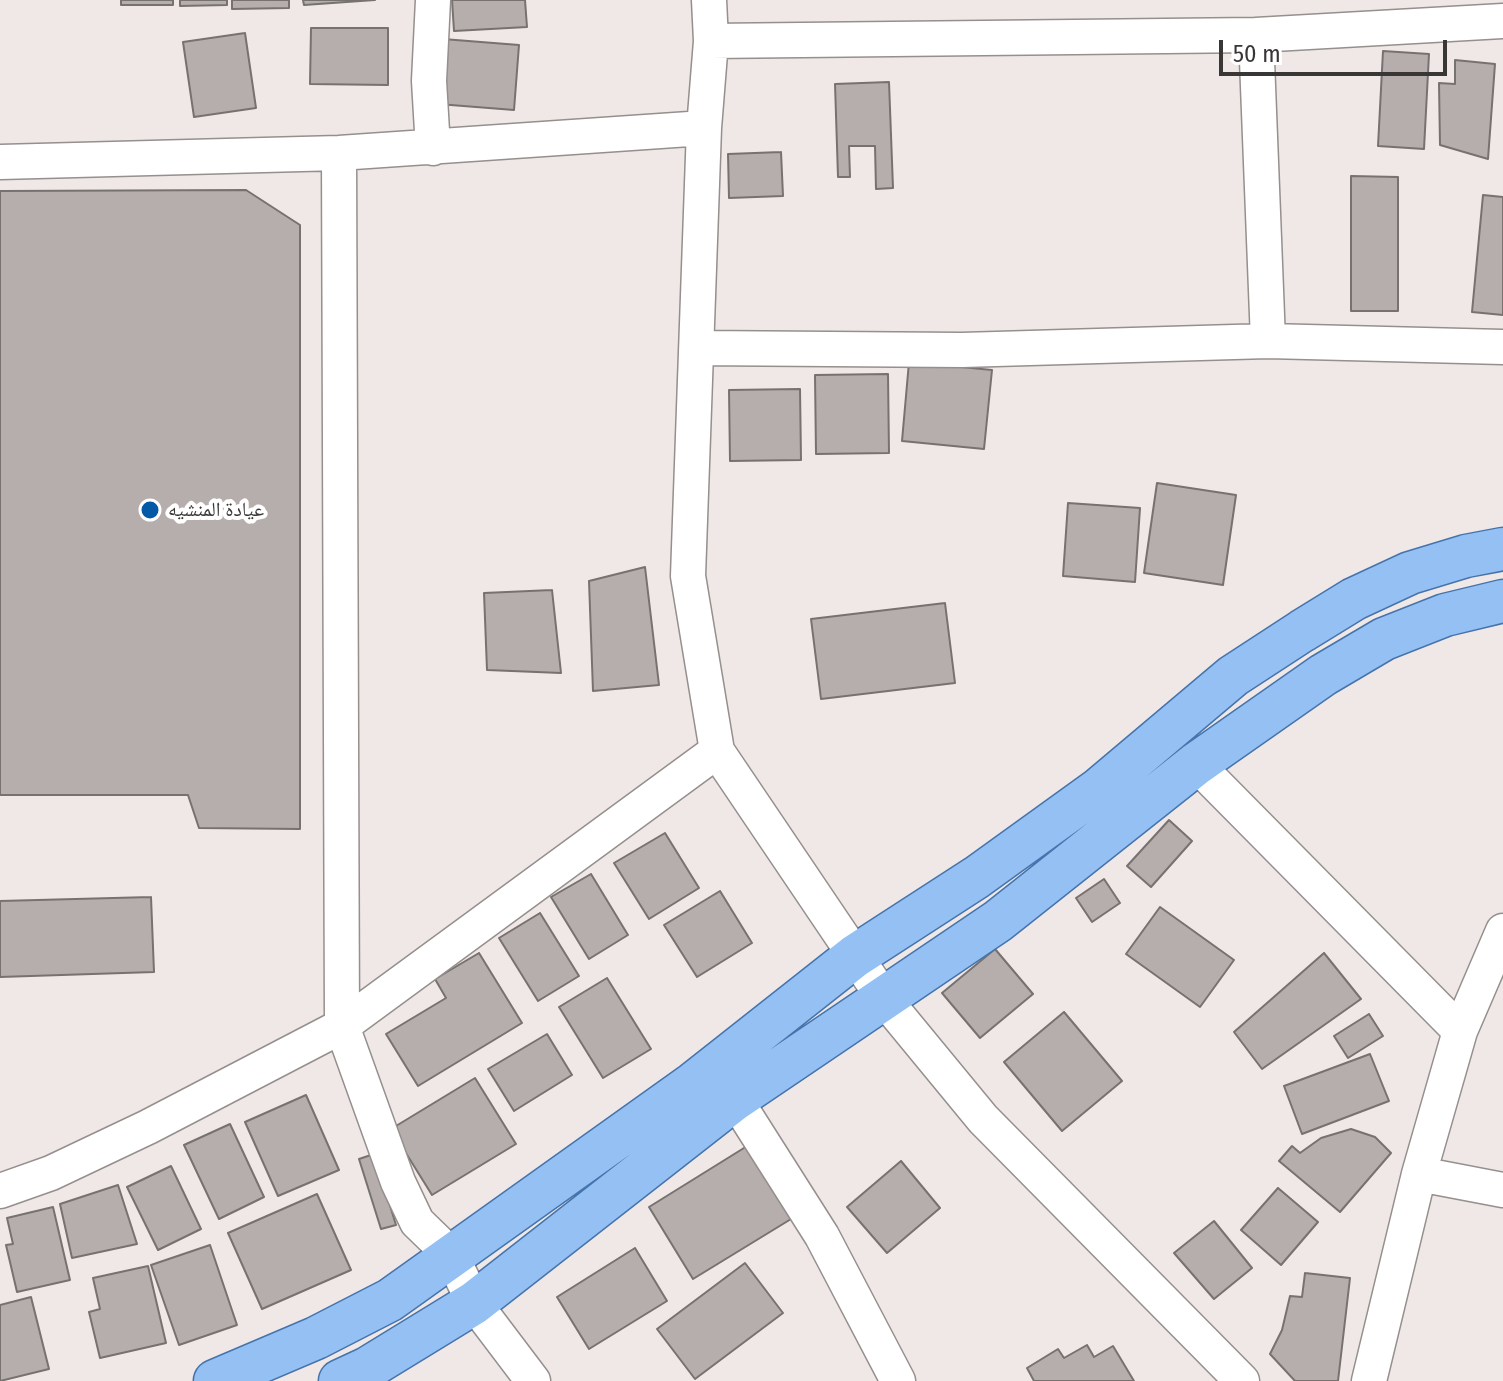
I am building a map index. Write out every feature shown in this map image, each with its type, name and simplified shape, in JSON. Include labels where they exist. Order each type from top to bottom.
[{"type":"main road","points":[[215,1381],[316,1338],[390,1300],[694,1083],[855,956],[977,877],[1087,798],[1233,676],[1302,631],[1354,599],[1410,573],[1466,556],[1503,549]]},
{"type":"main road","points":[[340,1381],[368,1368],[474,1303],[735,1099],[998,921],[1196,764],[1323,675],[1384,639],[1445,615],[1503,601]]},
{"type":"street","points":[[433,0],[429,81],[433,148]]},
{"type":"street","points":[[709,0],[711,41],[704,128],[688,576],[717,751],[885,1000],[983,1119],[1242,1381]]},
{"type":"street","points":[[711,41],[1256,35],[1503,21]]},
{"type":"street","points":[[1256,35],[1268,341]]},
{"type":"street","points":[[0,162],[339,153],[704,128]]},
{"type":"street","points":[[339,153],[342,1026],[398,1182],[417,1222],[451,1255],[474,1303],[533,1381]]},
{"type":"street","points":[[697,348],[962,350],[1268,341],[1503,347]]},
{"type":"street","points":[[0,1191],[51,1173],[148,1127],[342,1026],[717,751]]},
{"type":"street","points":[[1196,764],[1460,1031]]},
{"type":"street","points":[[1371,1381],[1419,1174],[1460,1031],[1503,931]]},
{"type":"street","points":[[735,1099],[822,1236],[898,1381]]},
{"type":"street","points":[[1419,1174],[1503,1190]]},
{"type":"building","points":[[121,0],[173,0],[173,5],[121,5]]},
{"type":"building","points":[[180,0],[227,0],[227,5],[180,6]]},
{"type":"building","points":[[232,0],[289,0],[289,8],[232,9]]},
{"type":"building","points":[[303,0],[375,0],[304,5]]},
{"type":"building","points":[[452,0],[525,0],[527,27],[454,31]]},
{"type":"building","points":[[311,28],[388,28],[388,85],[310,84]]},
{"type":"building","points":[[245,33],[256,108],[194,117],[183,42]]},
{"type":"building","points":[[443,39],[519,45],[514,110],[438,104]]},
{"type":"building","points":[[1383,51],[1429,54],[1424,149],[1378,146]]},
{"type":"building","points":[[1455,60],[1495,64],[1488,159],[1440,145],[1439,83],[1455,84]]},
{"type":"building","points":[[889,82],[893,188],[876,189],[875,146],[849,146],[850,177],[838,177],[835,84]]},
{"type":"building","points":[[781,152],[783,196],[729,198],[728,154]]},
{"type":"building","points":[[1351,176],[1398,177],[1398,311],[1351,311]]},
{"type":"building","name":"عيادة المنشيه","points":[[246,190],[300,225],[300,829],[199,828],[188,795],[0,795],[0,191]]},
{"type":"building","points":[[1483,195],[1503,197],[1503,315],[1472,312]]},
{"type":"building","points":[[909,362],[992,370],[984,449],[902,441]]},
{"type":"building","points":[[888,374],[889,453],[816,454],[815,375]]},
{"type":"building","points":[[800,389],[801,460],[730,461],[729,390]]},
{"type":"building","points":[[1157,483],[1236,495],[1223,585],[1144,573]]},
{"type":"building","points":[[1068,503],[1140,508],[1135,582],[1063,576]]},
{"type":"building","points":[[645,567],[659,685],[593,691],[589,581]]},
{"type":"building","points":[[552,590],[561,673],[487,670],[484,593]]},
{"type":"building","points":[[945,603],[955,683],[821,699],[811,619]]},
{"type":"building","points":[[1169,820],[1192,841],[1151,887],[1127,866]]},
{"type":"building","points":[[665,833],[699,888],[649,919],[614,863]]},
{"type":"building","points":[[591,874],[628,935],[589,959],[551,897]]},
{"type":"building","points":[[1104,879],[1120,903],[1092,922],[1076,898]]},
{"type":"building","points":[[720,891],[752,943],[697,977],[664,925]]},
{"type":"building","points":[[151,897],[154,972],[0,977],[0,901]]},
{"type":"building","points":[[1160,907],[1234,960],[1200,1007],[1126,954]]},
{"type":"building","points":[[540,913],[579,976],[538,1001],[499,938]]},
{"type":"building","points":[[995,949],[1033,994],[980,1038],[942,993]]},
{"type":"building","points":[[479,953],[522,1023],[418,1086],[386,1034],[446,998],[435,979]]},
{"type":"building","points":[[1324,953],[1361,999],[1262,1069],[1234,1032]]},
{"type":"building","points":[[607,978],[651,1049],[603,1078],[559,1007]]},
{"type":"building","points":[[1064,1012],[1122,1081],[1062,1131],[1004,1062]]},
{"type":"building","points":[[1369,1014],[1383,1036],[1348,1058],[1334,1036]]},
{"type":"building","points":[[547,1034],[572,1075],[514,1111],[488,1069]]},
{"type":"building","points":[[1370,1054],[1389,1101],[1302,1134],[1284,1086]]},
{"type":"building","points":[[475,1078],[516,1144],[432,1195],[391,1129]]},
{"type":"building","points":[[306,1095],[339,1170],[278,1196],[245,1122]]},
{"type":"building","points":[[230,1124],[264,1197],[219,1219],[184,1145]]},
{"type":"building","points":[[1351,1129],[1375,1137],[1391,1153],[1340,1212],[1279,1161],[1292,1146],[1300,1153],[1321,1138]]},
{"type":"building","points":[[752,1143],[796,1216],[693,1279],[649,1207]]},
{"type":"building","points":[[374,1154],[396,1225],[381,1229],[359,1159]]},
{"type":"building","points":[[901,1161],[940,1208],[887,1253],[847,1207]]},
{"type":"building","points":[[171,1166],[201,1229],[158,1250],[127,1187]]},
{"type":"building","points":[[118,1185],[137,1244],[72,1258],[60,1204]]},
{"type":"building","points":[[1278,1188],[1318,1222],[1281,1265],[1241,1230]]},
{"type":"building","points":[[317,1194],[351,1270],[262,1309],[228,1233]]},
{"type":"building","points":[[53,1207],[70,1280],[17,1292],[6,1245],[13,1244],[7,1218]]},
{"type":"building","points":[[1214,1221],[1252,1268],[1214,1299],[1174,1253]]},
{"type":"building","points":[[210,1245],[237,1325],[179,1345],[151,1265]]},
{"type":"building","points":[[635,1248],[667,1301],[589,1349],[557,1297]]},
{"type":"building","points":[[745,1263],[783,1313],[695,1379],[657,1329]]},
{"type":"building","points":[[148,1266],[166,1343],[100,1358],[89,1312],[100,1309],[93,1278]]},
{"type":"building","points":[[1305,1273],[1350,1278],[1338,1381],[1295,1381],[1270,1354],[1282,1330],[1290,1296],[1302,1297]]},
{"type":"building","points":[[31,1297],[49,1369],[0,1381],[0,1305]]},
{"type":"building","points":[[1087,1345],[1094,1357],[1113,1346],[1134,1381],[1034,1381],[1027,1368],[1058,1349],[1064,1358]]},
{"type":"place","name":"عيادة المنشيه","points":[[150,510]]}]
